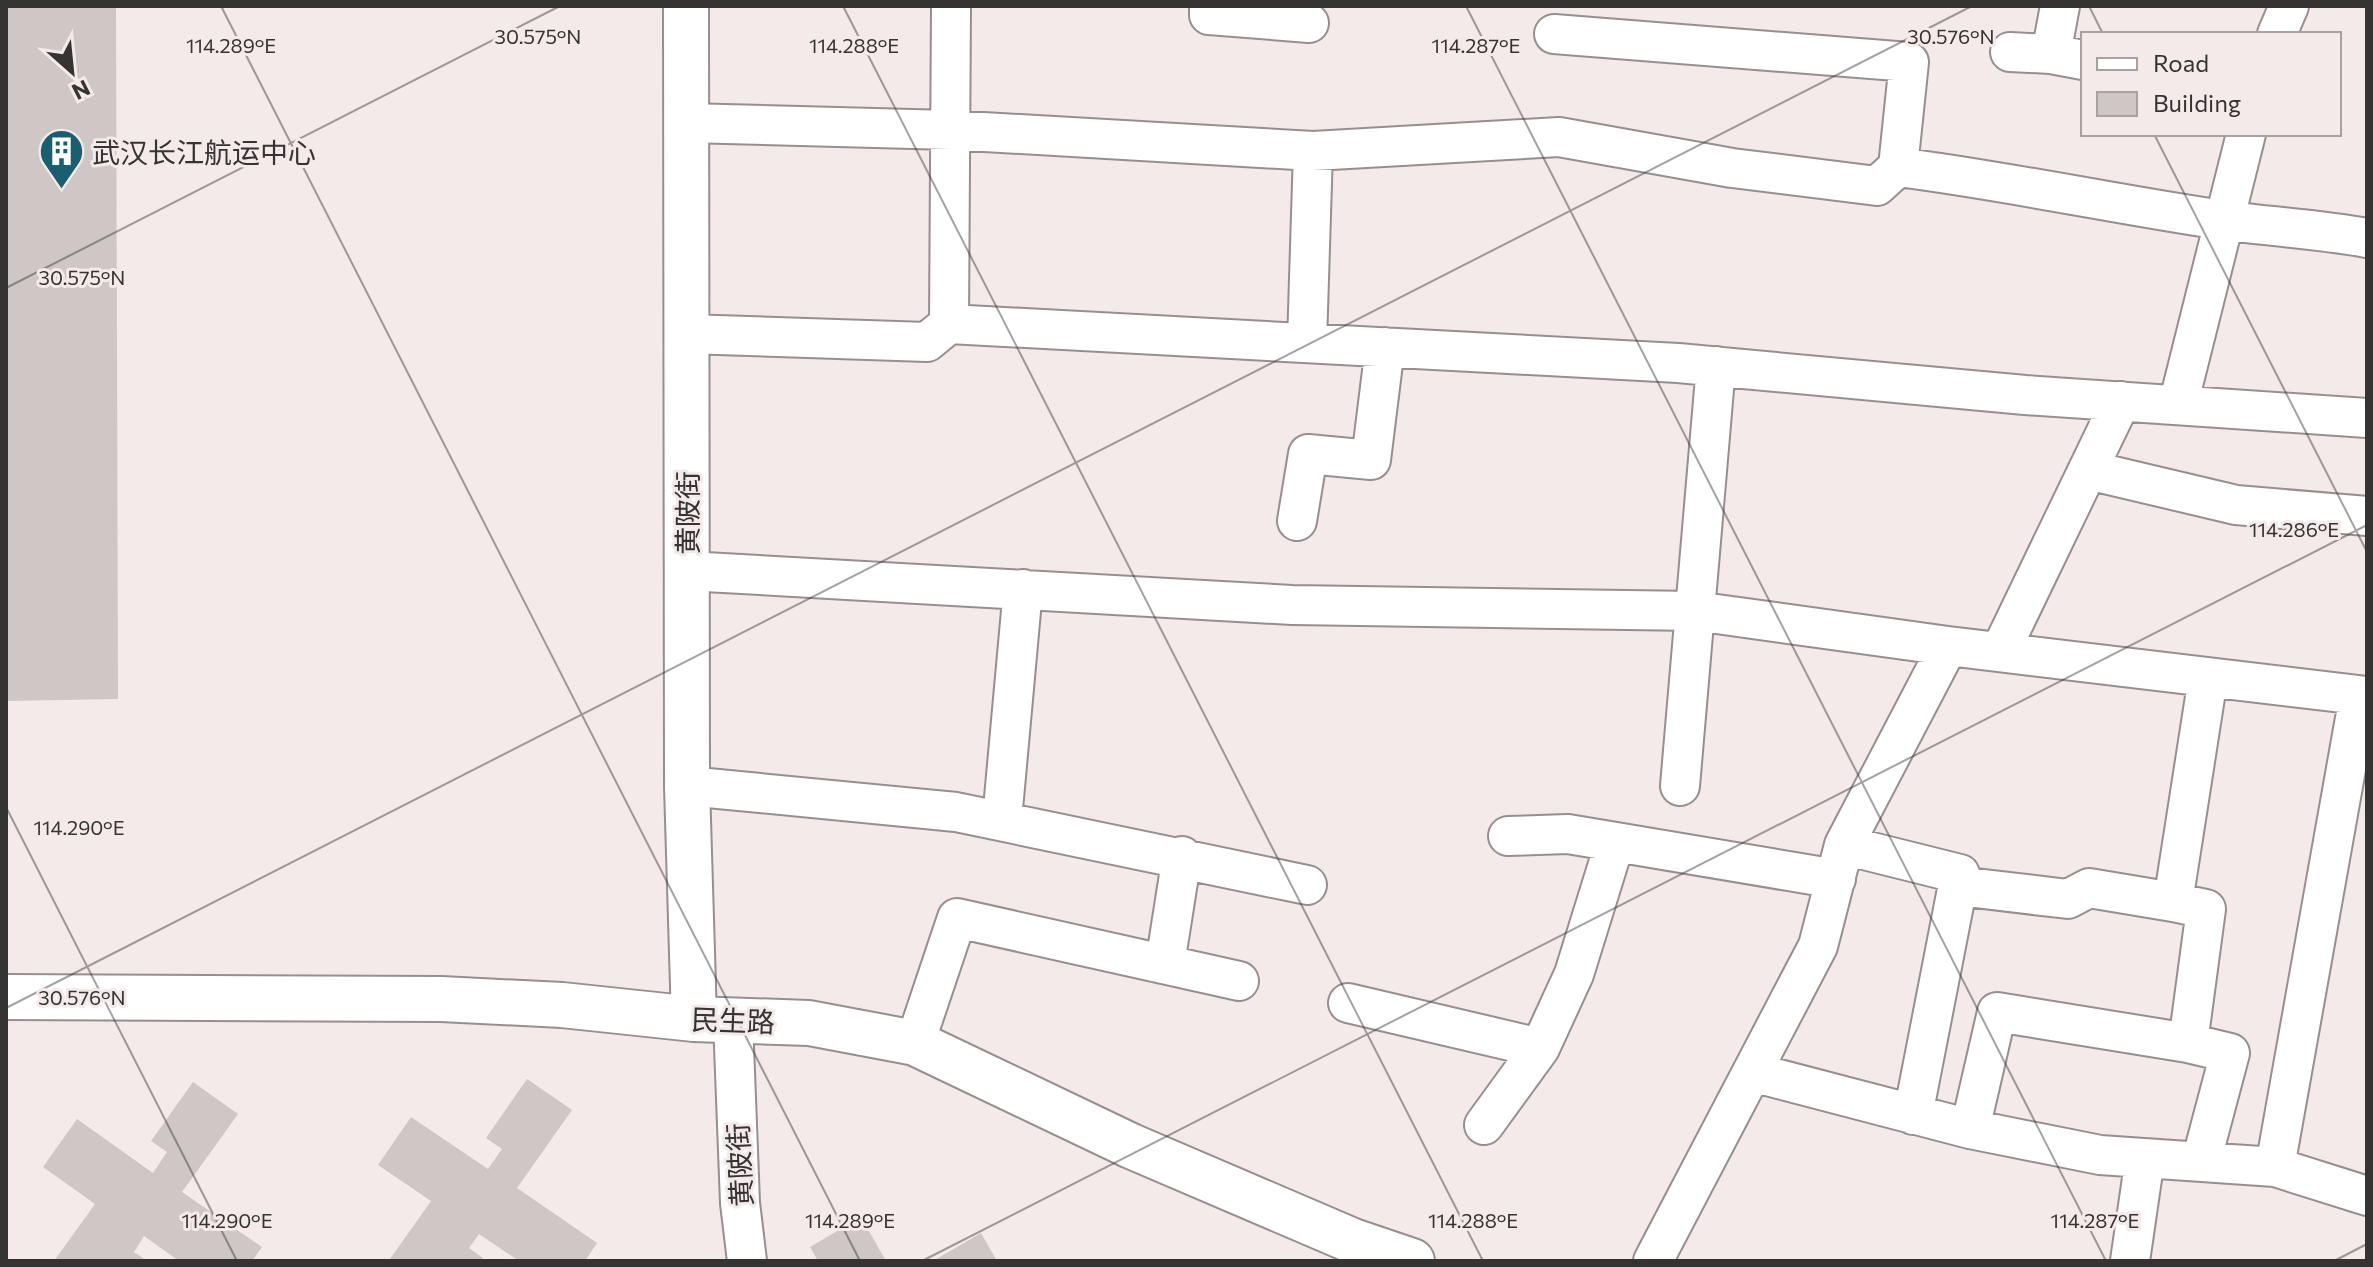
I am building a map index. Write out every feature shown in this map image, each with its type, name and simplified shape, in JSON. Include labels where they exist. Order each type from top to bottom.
[{"type":"main road","name":"黄陂街","points":[[686,6],[687,786],[714,1020]]},
{"type":"main road","name":"民生路","points":[[6,997],[441,999],[562,1005],[714,1020],[809,1023],[915,1043],[1131,1146],[1353,1241],[1412,1261]]},
{"type":"street","points":[[949,324],[951,6]]},
{"type":"street","points":[[1209,6],[1209,15],[1309,23]]},
{"type":"street","points":[[2010,52],[2067,57],[2060,6]]},
{"type":"street","points":[[2278,32],[2289,6]]},
{"type":"street","points":[[686,123],[950,130],[1313,151],[1559,137],[1732,168],[1877,186],[1898,167],[1909,62],[1554,34]]},
{"type":"street","points":[[2178,405],[2245,136]]},
{"type":"street","points":[[1307,343],[1313,151]]},
{"type":"street","points":[[1898,167],[1990,179],[2224,220],[2305,227],[2367,238]]},
{"type":"street","points":[[686,334],[927,342],[949,324],[1716,366],[2121,401],[2367,418]]},
{"type":"street","points":[[1297,521],[1308,454],[1371,460],[1385,347]]},
{"type":"street","points":[[1680,786],[1716,366]]},
{"type":"street","points":[[2000,652],[2121,401]]},
{"type":"street","points":[[2088,470],[2236,505],[2367,516]]},
{"type":"street","points":[[687,571],[1292,605],[1695,611],[1948,646],[2363,696],[2275,1167]]},
{"type":"street","points":[[1002,820],[1023,589]]},
{"type":"street","points":[[1653,1261],[1818,946],[1840,862],[1948,646]]},
{"type":"street","points":[[2173,902],[2208,678]]},
{"type":"street","points":[[687,786],[956,812],[1182,856],[1307,885]]},
{"type":"street","points":[[1508,836],[1568,834],[1615,842],[1960,874],[1913,1115]]},
{"type":"street","points":[[1484,1125],[1540,1048],[1574,974],[1615,842]]},
{"type":"street","points":[[1165,964],[1182,856]]},
{"type":"street","points":[[1958,886],[2068,899],[2089,888],[2206,909],[2188,1043]]},
{"type":"street","points":[[915,1043],[957,918],[1239,981]]},
{"type":"street","points":[[1348,1003],[1540,1048]]},
{"type":"street","points":[[1970,1129],[1997,1012],[2188,1043],[2230,1053],[2201,1162]]},
{"type":"street","name":"黄陂街","points":[[714,1020],[747,1261]]},
{"type":"street","points":[[1752,1072],[1970,1129],[2100,1155],[2275,1167],[2367,1196]]},
{"type":"street","points":[[2130,1261],[2145,1158]]},
{"type":"building","name":"武汉长江航运中心","points":[[6,6],[116,6],[118,699],[6,701]]},
{"type":"building","points":[[527,1079],[572,1110],[517,1188],[597,1243],[585,1261],[519,1261],[479,1234],[469,1248],[483,1258],[481,1261],[390,1259],[431,1201],[378,1165],[411,1117],[488,1169],[502,1149],[486,1138]]},
{"type":"building","points":[[193,1082],[238,1114],[182,1192],[262,1247],[252,1261],[179,1261],[144,1236],[134,1252],[147,1261],[54,1261],[95,1204],[43,1167],[77,1119],[153,1173],[167,1152],[151,1141]]},
{"type":"building","points":[[861,1217],[886,1261],[818,1261],[810,1247]]},
{"type":"building","points":[[981,1233],[997,1261],[933,1261]]},
{"type":"place","name":"武汉长江航运中心","points":[[61,191]]}]
